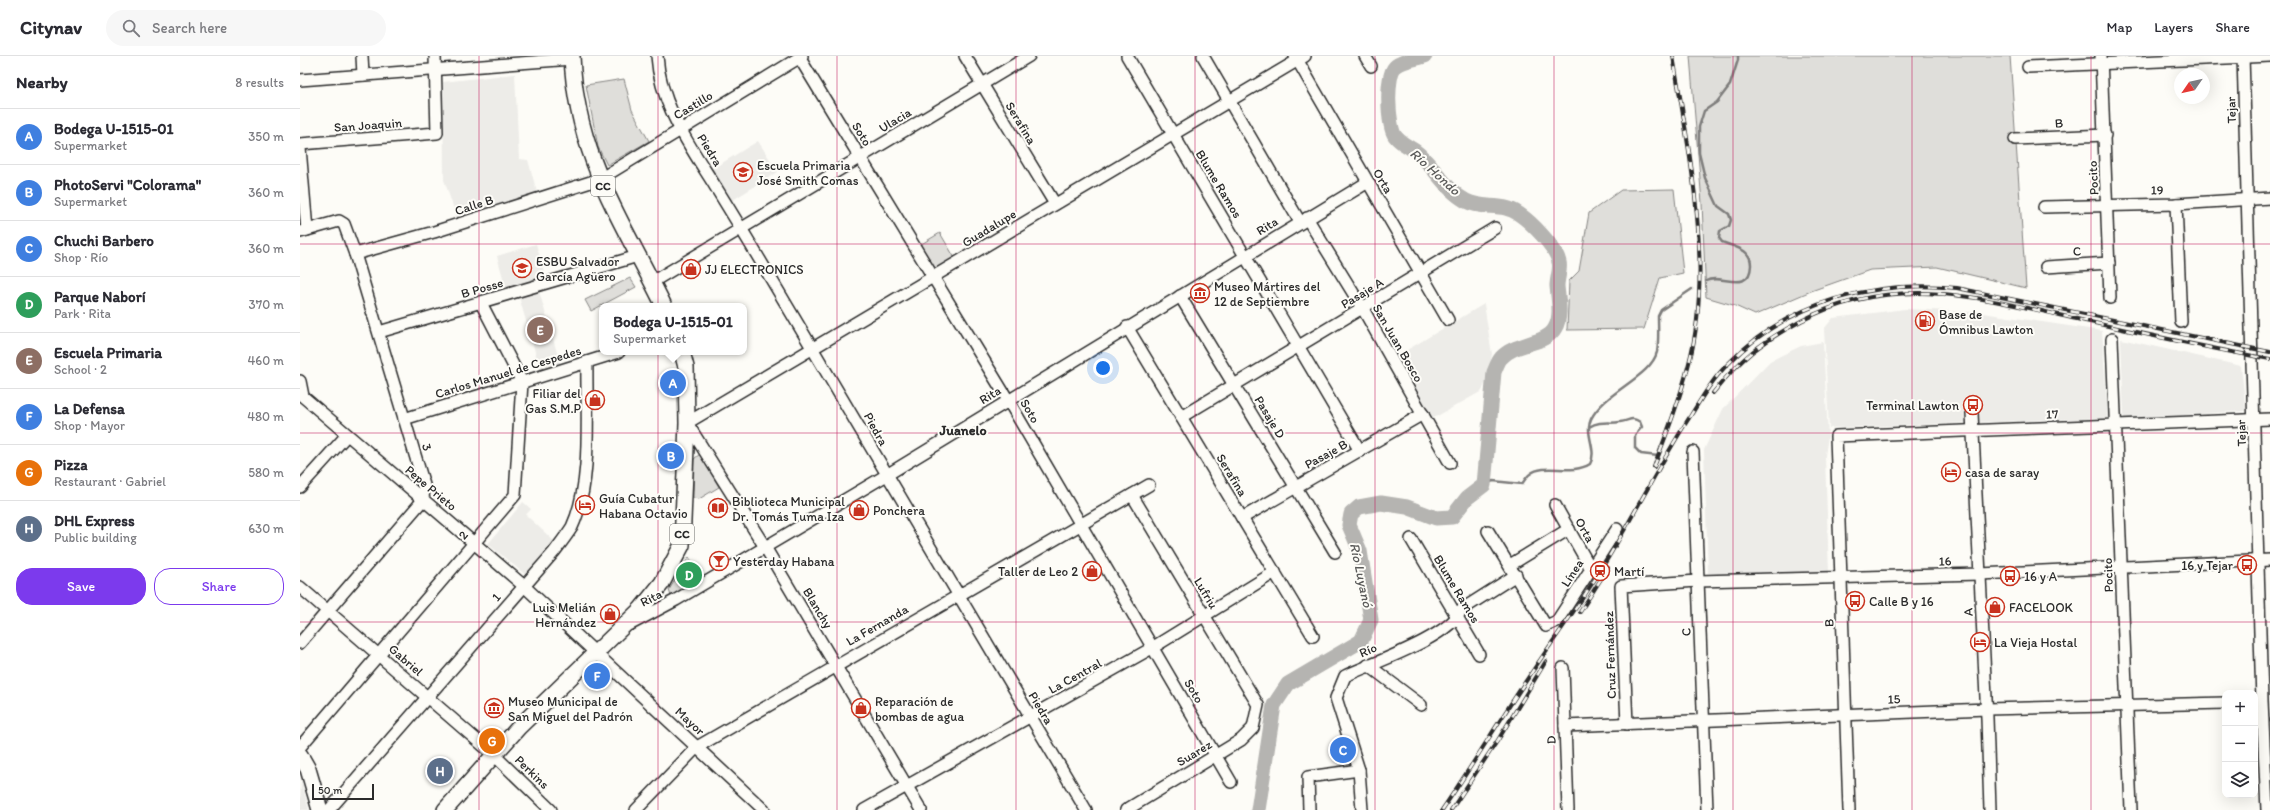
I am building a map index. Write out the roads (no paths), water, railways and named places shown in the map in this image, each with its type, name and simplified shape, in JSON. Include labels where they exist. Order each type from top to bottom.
[{"type":"main road","name":"CC","points":[[572,58],[576,100],[583,133],[600,179],[662,303]]},
{"type":"main road","name":"CC","points":[[445,810],[494,755],[596,652],[625,627],[662,583],[682,545],[687,423],[686,367],[683,355]]},
{"type":"main road","points":[[300,754],[315,789],[320,810]]},
{"type":"street","points":[[362,56],[363,75]]},
{"type":"street","points":[[435,56],[436,70]]},
{"type":"street","name":"Piedra","points":[[657,56],[658,75],[665,98],[680,129],[741,228],[812,350],[850,411],[885,476],[1086,810]]},
{"type":"street","name":"Serafina","points":[[964,56],[1055,204]]},
{"type":"street","name":"Ulacia","points":[[652,282],[1029,56]]},
{"type":"street","name":"Blume Ramos","points":[[1127,56],[1360,452]]},
{"type":"street","name":"San Juan Bosco","points":[[1203,56],[1304,220],[1363,309],[1450,463]]},
{"type":"street","points":[[1365,56],[1371,66]]},
{"type":"street","points":[[2028,67],[2102,60],[2270,56]]},
{"type":"street","name":"Castillo","points":[[600,179],[680,129],[801,57]]},
{"type":"street","name":"Soto","points":[[801,57],[1008,400],[1231,782]]},
{"type":"street","name":"Guadalupe","points":[[687,423],[934,278],[1299,57]]},
{"type":"street","name":"Orta","points":[[1299,57],[1368,182],[1448,320]]},
{"type":"street","name":"Tejar","points":[[2243,57],[2249,199],[2251,335],[2264,560],[2262,701],[2267,810]]},
{"type":"street","points":[[300,80],[436,70],[505,60],[572,58]]},
{"type":"street","name":"Pocito","points":[[2102,60],[2110,298]]},
{"type":"street","name":"San Joaquin","points":[[300,144],[437,133],[436,70]]},
{"type":"street","name":"B","points":[[2015,139],[2105,135]]},
{"type":"street","points":[[300,148],[303,231]]},
{"type":"street","name":"Calle B","points":[[355,254],[434,232],[600,179]]},
{"type":"street","name":"Rita","points":[[625,627],[676,600],[885,476],[1127,327],[1368,182]]},
{"type":"street","name":"19","points":[[2044,207],[2176,204],[2270,198]]},
{"type":"street","points":[[2176,204],[2181,322]]},
{"type":"street","name":"3","points":[[303,231],[339,221],[342,222],[355,254],[379,332],[424,485],[424,500]]},
{"type":"street","name":"Pasaje A","points":[[1181,417],[1363,309],[1421,272],[1495,228]]},
{"type":"street","name":"B Posse","points":[[379,332],[638,256]]},
{"type":"street","name":"C","points":[[2046,267],[2109,263]]},
{"type":"street","name":"Pasaje D","points":[[1180,296],[1335,552]]},
{"type":"street","points":[[481,302],[522,382]]},
{"type":"street","name":"Serafina","points":[[1127,327],[1313,636]]},
{"type":"street","name":"Pocito","points":[[2112,339],[2114,426],[2122,567],[2131,810]]},
{"type":"street","name":"Carlos Manuel de Cespedes","points":[[404,419],[609,355]]},
{"type":"street","name":"1","points":[[329,810],[554,552],[571,527],[580,505],[585,479],[587,362]]},
{"type":"street","points":[[300,381],[301,395]]},
{"type":"street","name":"2","points":[[300,754],[379,655],[515,495],[522,382]]},
{"type":"street","name":"Pepe Prieto","points":[[301,395],[524,586],[596,652]]},
{"type":"street","name":"A","points":[[1972,413],[1990,810]]},
{"type":"street","name":"Pasaje B","points":[[1242,518],[1360,452],[1423,414]]},
{"type":"street","name":"17","points":[[1836,436],[2270,419]]},
{"type":"street","name":"Blanchy","points":[[687,423],[766,547],[921,810]]},
{"type":"street","points":[[300,487],[346,435]]},
{"type":"street","name":"B","points":[[1836,436],[1842,579],[1844,715],[1849,810]]},
{"type":"street","name":"C","points":[[1693,452],[1705,721],[1707,810]]},
{"type":"street","name":"La Fernanda","points":[[636,810],[697,747],[1149,485]]},
{"type":"street","name":"Lufriu","points":[[1132,495],[1203,616],[1258,705]]},
{"type":"street","points":[[300,643],[424,500]]},
{"type":"street","name":"Orta","points":[[1555,505],[1591,569]]},
{"type":"street","points":[[1510,565],[1569,529]]},
{"type":"street","name":"Línea","points":[[1516,575],[1546,626],[1557,621],[1617,529]]},
{"type":"street","points":[[1488,531],[1516,575]]},
{"type":"street","name":"Blume Ramos","points":[[1411,539],[1479,654]]},
{"type":"street","name":"16","points":[[1621,586],[1698,581],[1842,579],[1980,574],[2264,560]]},
{"type":"street","name":"La Central","points":[[864,810],[1152,648],[1275,572]]},
{"type":"street","name":"Río","points":[[1362,810],[1360,770],[1336,698],[1345,676],[1421,643],[1458,618],[1461,610],[1516,575]]},
{"type":"street","name":"Cruz Fernández","points":[[1621,586],[1627,724]]},
{"type":"street","name":"Gabriel","points":[[300,587],[494,755]]},
{"type":"street","name":"Mayor","points":[[596,652],[764,810]]},
{"type":"street","points":[[1368,666],[1421,705]]},
{"type":"street","name":"D","points":[[1563,668],[1568,810]]},
{"type":"street","name":"15","points":[[1564,726],[1986,709],[2126,707],[2222,703]]},
{"type":"street","name":"Suarez","points":[[1126,810],[1241,740],[1253,728],[1257,718],[1258,705]]},
{"type":"street","name":"Perkins","points":[[494,755],[551,810]]},
{"type":"street","points":[[1310,810],[1308,777],[1360,770]]},
{"type":"waterway","name":"Río Hondo","points":[[1258,810],[1274,705],[1288,684],[1361,641],[1371,620],[1360,551],[1349,525],[1351,514],[1359,507],[1381,503],[1407,507],[1436,518],[1452,517],[1467,498],[1484,485],[1494,372],[1499,361],[1507,353],[1514,349],[1545,338],[1551,334],[1557,323],[1559,307],[1557,286],[1560,268],[1559,262],[1553,249],[1542,235],[1513,210],[1473,204],[1466,201],[1453,191],[1419,154],[1395,136],[1389,112],[1390,79],[1396,66],[1402,62],[1425,56]]},
{"type":"waterway","name":"Río Luyanó","points":[[1706,281],[1712,279],[1733,281],[1746,279],[1751,265],[1750,259],[1745,252],[1722,242],[1719,238],[1720,231],[1729,226],[1731,220],[1729,214],[1718,206],[1705,178],[1699,153],[1699,127],[1704,111],[1717,102],[1730,85],[1738,56]]},
{"type":"waterway","name":"Río Luyanó","points":[[1484,485],[1493,481],[1522,484],[1529,475],[1536,471],[1543,469],[1575,469],[1590,464],[1593,453],[1589,430],[1591,419],[1597,409],[1637,377],[1653,361],[1657,352],[1658,316],[1661,310],[1692,289]]},
{"type":"waterway","points":[[1589,427],[1601,423],[1616,423],[1632,419],[1637,420],[1640,422],[1642,427],[1635,435],[1635,448],[1641,454],[1658,456]]},
{"type":"railway","points":[[1654,467],[1677,403],[1689,363],[1696,326],[1699,288],[1699,249],[1692,170],[1673,56]]},
{"type":"railway","points":[[1442,810],[1592,584],[1699,401],[1730,362],[1754,341],[1779,324],[1806,310],[1834,299],[1864,292],[1926,286],[1957,288],[2270,352]]},
{"type":"railway","points":[[1713,393],[1733,370],[1752,352],[1774,336],[1801,321],[1836,306],[1871,297],[1905,293],[1940,294],[2009,304],[2176,341],[2270,359]]},
{"type":"railway","points":[[1580,612],[1608,568]]},
{"type":"railway","points":[[1451,810],[1498,740],[1546,661]]},
{"type":"place","name":"Escuela Primaria José Smith Comas","points":[[743,172]]},
{"type":"place","name":"ESBU Salvador García Agüero","points":[[522,268]]},
{"type":"place","name":"JJ ELECTRONICS","points":[[691,269]]},
{"type":"place","name":"Museo Mártires del 12 de Septiembre","points":[[1200,293]]},
{"type":"place","name":"Base de Ómnibus Lawton","points":[[1925,321]]},
{"type":"place","name":"Escuela Primaria","points":[[540,330]]},
{"type":"place","name":"Bodega U-1515-01","points":[[673,383]]},
{"type":"place","name":"Filiar del Gas S.M.P","points":[[595,400]]},
{"type":"place","name":"Terminal Lawton","points":[[1973,405]]},
{"type":"place","name":"PhotoServi \"Colorama\"","points":[[671,456]]},
{"type":"place","name":"casa de saray","points":[[1951,472]]},
{"type":"place","name":"Guía Cubatur Habana Octavio","points":[[585,505]]},
{"type":"place","name":"Biblioteca Municipal Dr. Tomás Tuma Iza","points":[[718,508]]},
{"type":"place","name":"Ponchera","points":[[859,510]]},
{"type":"place","name":"Yesterday Habana","points":[[719,561]]},
{"type":"place","name":"16 y Tejar","points":[[2247,565]]},
{"type":"place","name":"Taller de Leo 2","points":[[1092,571]]},
{"type":"place","name":"Martí","points":[[1600,571]]},
{"type":"place","name":"Parque Naborí","points":[[689,575]]},
{"type":"place","name":"16 y A","points":[[2010,576]]},
{"type":"place","name":"Calle B y 16","points":[[1855,601]]},
{"type":"place","name":"FACELOOK","points":[[1995,607]]},
{"type":"place","name":"Luis Melián Hernández","points":[[610,614]]},
{"type":"place","name":"La Vieja Hostal","points":[[1980,642]]},
{"type":"place","name":"La Defensa","points":[[597,676]]},
{"type":"place","name":"Museo Municipal de San Miguel del Padrón","points":[[494,708]]},
{"type":"place","name":"Reparación de bombas de agua","points":[[861,708]]},
{"type":"place","name":"Pizza","points":[[492,741]]},
{"type":"place","name":"Chuchi Barbero","points":[[1343,750]]},
{"type":"place","name":"DHL Express","points":[[440,771]]},
{"type":"district","name":"Juanelo","points":[[963,430]]}]
